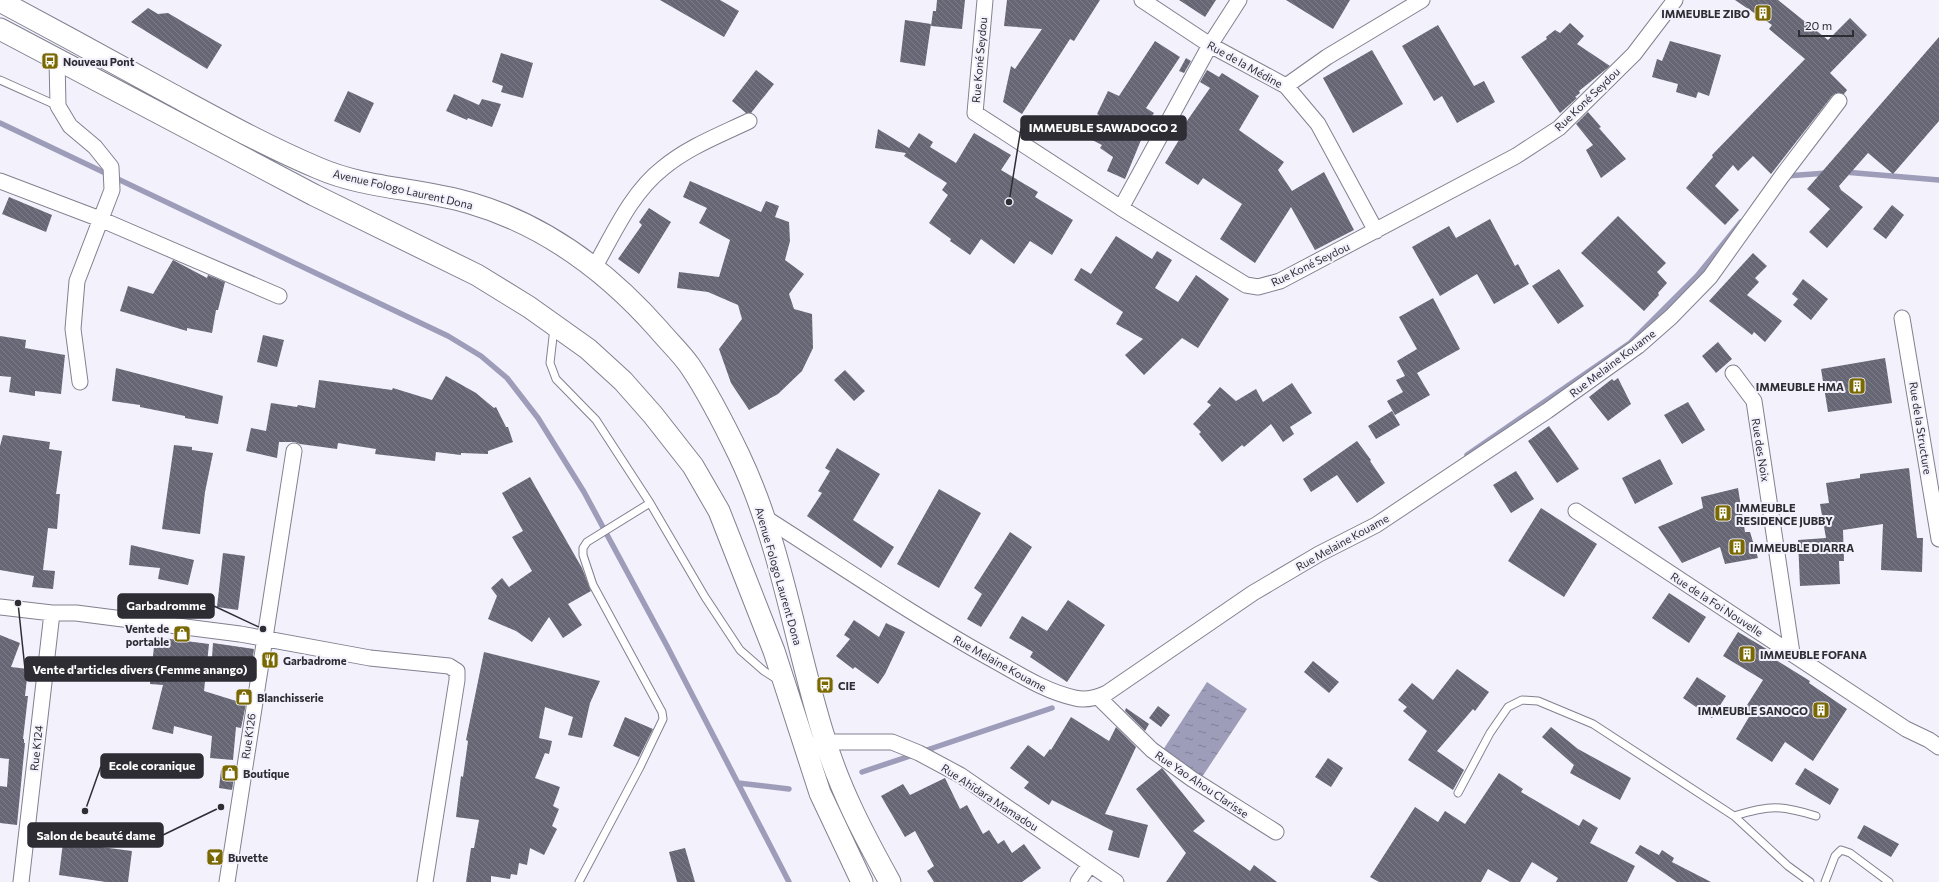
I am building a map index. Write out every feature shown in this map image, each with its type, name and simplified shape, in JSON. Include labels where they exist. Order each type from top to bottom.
[{"type":"main road","name":"Avenue Fologo Laurent Dona","points":[[0,1],[249,136],[320,169],[369,183],[443,196],[502,214],[541,231],[569,248],[614,283],[688,363],[715,407],[741,458],[764,517],[825,742],[863,832],[890,882]]},
{"type":"main road","points":[[0,29],[314,195],[477,275],[529,307],[588,349],[623,381],[653,415],[693,466],[722,518],[774,651],[820,793],[862,882]]},
{"type":"street","name":"Rue Koné Seydou","points":[[985,0],[975,114],[1120,208],[1246,285],[1258,287],[1280,281],[1376,231],[1516,156],[1559,128],[1634,54],[1675,0]]},
{"type":"street","name":"Rue de la Médine","points":[[1142,0],[1210,45],[1286,86],[1318,124],[1376,231]]},
{"type":"street","points":[[1120,208],[1210,45],[1239,0]]},
{"type":"street","points":[[1286,86],[1327,57],[1422,0]]},
{"type":"street","points":[[57,60],[58,106],[70,126],[95,148],[111,167],[112,190],[77,281],[73,329],[80,382]]},
{"type":"street","name":"Rue Melaine Kouame","points":[[764,517],[962,642],[1048,691],[1084,700],[1098,697],[1107,693],[1253,593],[1318,554],[1376,525],[1547,411],[1638,346],[1671,318],[1710,277],[1782,176],[1839,101]]},
{"type":"street","points":[[594,268],[626,210],[644,187],[663,168],[692,148],[749,121]]},
{"type":"street","points":[[0,182],[100,219],[279,296]]},
{"type":"street","name":"Rue de la Structure","points":[[1902,318],[1939,539]]},
{"type":"street","name":"Rue des Noix","points":[[1733,373],[1754,401],[1792,653]]},
{"type":"street","name":"Rue K126","points":[[227,882],[263,638],[294,451]]},
{"type":"street","name":"Rue de la Foi Nouvelle","points":[[1576,511],[1906,729],[1936,740]]},
{"type":"street","points":[[0,607],[52,613],[76,613],[263,638],[370,658],[449,666],[457,671],[457,680],[425,882]]},
{"type":"street","name":"Rue K124","points":[[21,882],[52,613]]},
{"type":"street","name":"Rue Yao Ahou Clarisse","points":[[1098,697],[1152,750],[1192,779],[1276,832]]},
{"type":"street","name":"Rue Ahïdara Mamadou","points":[[804,747],[825,742],[892,742],[918,753],[960,775],[1116,882]]},
{"type":"street","points":[[1078,882],[1090,864]]},
{"type":"lane","points":[[0,80],[58,106]]},
{"type":"lane","points":[[554,326],[550,363],[556,378],[596,420],[650,503],[705,597],[740,650],[764,671],[785,684]]},
{"type":"lane","points":[[579,882],[640,767],[663,719],[662,712],[593,585],[583,555],[583,548],[587,542],[650,503]]},
{"type":"lane","points":[[1458,793],[1490,733],[1508,707],[1522,700],[1538,701],[1593,724],[1734,816],[1788,866],[1810,882]]},
{"type":"lane","points":[[1734,816],[1763,807],[1789,808],[1816,816]]},
{"type":"lane","points":[[1825,882],[1835,856],[1842,850],[1850,853],[1889,882]]},
{"type":"water","points":[[1207,682],[1247,709],[1202,777],[1163,750]]},
{"type":"building","points":[[660,0],[720,0],[739,11],[724,37]]},
{"type":"building","points":[[937,0],[965,0],[962,29],[931,26],[933,11],[936,11]]},
{"type":"building","points":[[1007,0],[1100,0],[1074,41],[1070,39],[1022,114],[1003,102],[1011,66],[1015,69],[1042,29],[1004,26]]},
{"type":"building","points":[[1179,0],[1216,0],[1205,17]]},
{"type":"building","points":[[1286,0],[1350,0],[1333,29]]},
{"type":"building","points":[[1735,0],[1778,0],[1828,40],[1850,18],[1867,35],[1830,73],[1847,90],[1844,94],[1836,93],[1832,96],[1771,174],[1753,156],[1738,171],[1733,165],[1715,186],[1739,210],[1725,225],[1686,188],[1713,157],[1712,155],[1805,59],[1769,29],[1772,25]]},
{"type":"building","points":[[148,8],[158,14],[168,13],[222,45],[207,69],[131,22]]},
{"type":"building","points":[[905,20],[931,24],[925,66],[900,62]]},
{"type":"building","points":[[1570,23],[1584,36],[1577,44],[1610,66],[1579,91],[1580,93],[1575,97],[1577,98],[1560,113],[1521,57],[1547,39],[1546,37],[1555,30],[1560,33]]},
{"type":"building","points":[[1438,25],[1474,86],[1484,81],[1495,102],[1457,123],[1442,96],[1434,101],[1402,46]]},
{"type":"building","points":[[1939,37],[1939,121],[1893,174],[1868,153],[1839,186],[1841,190],[1863,207],[1827,248],[1809,232],[1830,209],[1807,189]]},
{"type":"building","points":[[1155,41],[1180,57],[1146,108],[1154,113],[1148,123],[1125,179],[1107,171],[1113,157],[1100,148],[1102,145],[1088,138],[1100,116],[1097,114],[1108,91],[1119,96]]},
{"type":"building","points":[[1670,41],[1721,55],[1709,96],[1698,92],[1696,98],[1676,92],[1678,84],[1652,77],[1657,59],[1662,61]]},
{"type":"building","points":[[1372,50],[1403,104],[1353,133],[1323,78]]},
{"type":"building","points":[[501,53],[533,63],[523,98],[501,92],[503,86],[492,82]]},
{"type":"building","points":[[1186,58],[1191,61],[1184,73],[1179,71]]},
{"type":"building","points":[[756,70],[774,84],[751,113],[746,113],[732,101]]},
{"type":"building","points":[[1207,70],[1219,77],[1222,73],[1259,96],[1239,130],[1284,162],[1278,170],[1292,191],[1324,172],[1354,230],[1315,250],[1291,207],[1255,263],[1220,239],[1242,204],[1203,178],[1198,185],[1165,163],[1185,130],[1182,128],[1210,88],[1200,82]]},
{"type":"building","points":[[348,91],[374,103],[360,133],[334,121]]},
{"type":"building","points":[[454,94],[479,105],[482,99],[501,104],[492,127],[468,118],[467,120],[446,111]]},
{"type":"building","points":[[1588,112],[1601,127],[1599,128],[1626,159],[1601,178],[1586,150],[1593,145],[1576,124]]},
{"type":"building","points":[[878,129],[909,148],[919,133],[933,142],[930,147],[956,163],[974,133],[1011,155],[1001,170],[1038,192],[1035,197],[1073,220],[1052,255],[1030,241],[1014,264],[981,239],[970,255],[950,241],[951,239],[929,223],[948,195],[942,190],[947,183],[904,156],[906,153],[875,148]]},
{"type":"building","points":[[690,181],[761,212],[766,201],[779,206],[775,217],[789,222],[790,241],[785,260],[804,274],[789,294],[794,309],[812,314],[813,348],[802,371],[778,394],[749,410],[731,383],[719,349],[742,319],[738,305],[708,292],[677,288],[679,272],[719,277],[730,240],[699,223],[707,208],[683,197]]},
{"type":"building","points":[[9,197],[52,215],[46,232],[2,214]]},
{"type":"building","points":[[1892,205],[1904,215],[1886,239],[1873,229]]},
{"type":"building","points":[[649,208],[671,222],[639,274],[618,259],[642,225],[639,222]]},
{"type":"building","points":[[1618,216],[1666,263],[1657,272],[1667,283],[1658,293],[1659,295],[1644,311],[1581,253]]},
{"type":"building","points":[[1490,219],[1515,266],[1518,264],[1529,284],[1494,304],[1477,274],[1440,296],[1412,247],[1449,226],[1456,238]]},
{"type":"building","points":[[1116,236],[1152,259],[1157,251],[1172,260],[1155,288],[1178,302],[1196,275],[1229,299],[1198,348],[1182,338],[1144,375],[1125,355],[1143,339],[1116,324],[1123,312],[1074,280],[1081,268],[1091,274]]},
{"type":"building","points":[[1753,253],[1767,266],[1755,278],[1759,282],[1747,295],[1782,321],[1765,342],[1754,332],[1752,335],[1709,301]]},
{"type":"building","points":[[173,260],[207,278],[208,275],[225,282],[218,310],[216,310],[212,333],[187,328],[187,331],[120,311],[128,286],[153,294]]},
{"type":"building","points":[[1559,269],[1584,306],[1558,324],[1532,286]]},
{"type":"building","points":[[1803,279],[1828,299],[1811,320],[1793,305],[1798,299],[1792,294]]},
{"type":"building","points":[[1433,298],[1460,349],[1417,373],[1430,395],[1395,415],[1387,401],[1403,392],[1396,380],[1405,376],[1397,361],[1417,349],[1399,317]]},
{"type":"building","points":[[263,335],[284,340],[277,367],[257,362]]},
{"type":"building","points":[[0,336],[26,340],[25,348],[65,355],[61,394],[35,391],[35,396],[9,392],[11,377],[0,376]]},
{"type":"building","points":[[1718,342],[1732,359],[1716,373],[1702,356]]},
{"type":"building","name":"IMMEUBLE HMA","points":[[1885,358],[1892,403],[1828,412],[1821,369]]},
{"type":"building","points":[[116,368],[223,396],[218,424],[185,418],[185,416],[140,407],[140,405],[112,401]]},
{"type":"building","points":[[845,370],[865,391],[854,401],[834,380]]},
{"type":"building","points":[[446,376],[476,393],[494,408],[496,407],[506,427],[508,427],[513,442],[488,451],[488,454],[461,453],[461,455],[436,452],[435,461],[375,454],[376,449],[338,443],[337,449],[295,442],[279,442],[277,458],[246,451],[251,428],[266,431],[271,403],[315,408],[319,380],[392,390],[393,388],[432,400]]},
{"type":"building","points":[[1618,378],[1631,404],[1608,421],[1589,397],[1612,379],[1614,381]]},
{"type":"building","points":[[1292,383],[1312,413],[1290,427],[1294,434],[1283,442],[1271,424],[1244,447],[1242,445],[1222,462],[1199,434],[1201,432],[1193,424],[1211,405],[1207,402],[1220,387],[1236,401],[1256,389],[1263,402]]},
{"type":"building","points":[[1688,402],[1705,430],[1682,444],[1664,415]]},
{"type":"building","points":[[1392,411],[1400,425],[1376,439],[1368,426]]},
{"type":"building","points":[[1549,426],[1579,469],[1557,483],[1528,441]]},
{"type":"building","points":[[3,435],[50,442],[49,449],[62,451],[56,494],[60,494],[57,529],[48,528],[43,570],[55,571],[53,589],[32,587],[34,576],[0,570],[0,446]]},
{"type":"building","points":[[1357,441],[1385,483],[1357,503],[1337,475],[1311,492],[1303,479]]},
{"type":"building","points":[[174,445],[192,447],[192,450],[213,453],[205,492],[200,534],[162,529]]},
{"type":"building","points":[[837,448],[880,474],[853,520],[894,547],[881,568],[807,516],[822,493],[818,491],[830,471],[825,468]]},
{"type":"building","points":[[1660,459],[1673,484],[1635,504],[1622,478]]},
{"type":"building","points":[[1909,468],[1917,538],[1923,538],[1922,572],[1881,570],[1883,524],[1843,530],[1844,561],[1839,561],[1840,584],[1800,586],[1798,540],[1826,538],[1820,504],[1829,503],[1826,483],[1860,478],[1860,474]]},
{"type":"building","points":[[1516,471],[1534,499],[1511,513],[1493,485]]},
{"type":"building","points":[[530,477],[582,568],[591,591],[568,604],[582,625],[563,638],[549,617],[532,642],[516,631],[488,619],[497,596],[491,588],[502,578],[509,587],[532,571],[512,537],[523,531],[502,493]]},
{"type":"building","points":[[1738,488],[1745,532],[1750,532],[1758,558],[1725,564],[1720,547],[1682,563],[1658,527],[1703,508],[1701,497]]},
{"type":"building","points":[[939,489],[981,513],[939,588],[897,564]]},
{"type":"building","points":[[1541,508],[1597,544],[1564,597],[1508,561]]},
{"type":"building","points":[[1010,532],[1032,547],[981,627],[967,619],[982,594],[974,588]]},
{"type":"building","points":[[131,545],[194,560],[188,585],[158,579],[160,568],[129,565]]},
{"type":"building","points":[[223,553],[245,556],[238,610],[217,607]]},
{"type":"building","points":[[1669,593],[1706,617],[1689,643],[1652,618]]},
{"type":"building","points":[[1068,600],[1105,625],[1067,682],[1030,657],[1033,652],[1009,638],[1022,616],[1047,631]]},
{"type":"building","points":[[854,620],[879,637],[886,623],[905,632],[885,674],[878,684],[855,667],[853,669],[836,656],[850,639],[844,635]]},
{"type":"building","points":[[1738,632],[1770,651],[1768,655],[1810,681],[1809,683],[1847,709],[1813,761],[1785,742],[1772,762],[1736,739],[1749,717],[1742,713],[1763,680],[1723,656]]},
{"type":"building","points":[[0,635],[20,643],[11,667],[28,669],[25,696],[28,696],[23,739],[25,743],[17,825],[0,823],[0,786],[7,787],[9,759],[0,758]]},
{"type":"building","points":[[155,637],[209,644],[204,691],[246,704],[241,728],[236,727],[233,760],[210,758],[212,736],[174,726],[173,734],[152,729],[163,685],[150,684]]},
{"type":"building","points":[[213,643],[254,649],[252,663],[212,657]]},
{"type":"building","points":[[484,652],[600,681],[590,703],[582,738],[568,735],[573,717],[545,707],[539,738],[552,741],[549,754],[545,753],[535,778],[560,787],[553,806],[559,809],[552,826],[557,829],[544,855],[530,848],[527,865],[519,863],[517,875],[511,874],[510,879],[491,876],[491,882],[466,882],[471,848],[474,848],[479,820],[456,817],[461,776],[463,777],[468,741],[466,740]]},
{"type":"building","points":[[1313,661],[1339,682],[1329,693],[1304,672]]},
{"type":"building","points":[[1457,669],[1489,692],[1475,711],[1473,709],[1437,751],[1464,770],[1453,790],[1408,760],[1427,731],[1403,711],[1407,707],[1398,700],[1412,683],[1433,700]]},
{"type":"building","points":[[1697,677],[1726,696],[1712,718],[1683,698]]},
{"type":"building","points":[[1158,706],[1170,715],[1161,727],[1149,718]]},
{"type":"building","points":[[1126,708],[1149,724],[1145,731],[1125,711]]},
{"type":"building","points":[[625,717],[653,729],[639,757],[613,746]]},
{"type":"building","points":[[1071,717],[1109,741],[1116,727],[1136,747],[1105,814],[1148,825],[1139,858],[1108,850],[1113,831],[1052,800],[1049,805],[1024,788],[1029,782],[1010,768],[1028,745],[1044,757],[1050,749],[1051,750]]},
{"type":"building","points":[[1551,727],[1578,749],[1631,778],[1620,800],[1570,773],[1574,765],[1542,737]]},
{"type":"building","points":[[1328,758],[1343,768],[1331,787],[1315,777]]},
{"type":"building","points":[[1162,768],[1205,821],[1193,831],[1250,871],[1254,865],[1277,882],[1166,882],[1186,853],[1136,789]]},
{"type":"building","points":[[1805,768],[1839,789],[1830,805],[1795,784]]},
{"type":"building","points":[[221,770],[235,772],[232,790],[219,788]]},
{"type":"building","points":[[1499,773],[1523,789],[1521,792],[1579,826],[1583,819],[1598,828],[1590,843],[1635,866],[1627,882],[1556,882],[1558,878],[1532,862],[1520,882],[1510,882],[1488,869],[1481,882],[1379,882],[1370,877],[1415,807],[1438,822],[1445,811],[1465,824]]},
{"type":"building","points":[[945,778],[960,809],[967,805],[983,834],[989,830],[998,844],[1004,840],[1012,853],[1024,844],[1041,868],[1022,882],[934,882],[927,871],[934,866],[915,831],[905,837],[881,796],[903,784],[910,795]]},
{"type":"building","points":[[1864,825],[1899,844],[1891,857],[1857,838]]},
{"type":"building","points":[[63,842],[132,851],[128,882],[106,882],[59,875]]},
{"type":"building","points":[[1640,845],[1659,855],[1662,850],[1674,858],[1672,862],[1711,882],[1677,882],[1635,853]]},
{"type":"building","points":[[685,848],[695,882],[677,882],[669,852]]},
{"type":"waterway","points":[[0,123],[448,336],[481,356],[507,378],[538,418],[584,492],[667,646],[789,882]]},
{"type":"waterway","points":[[1844,172],[1939,180]]},
{"type":"waterway","points":[[1786,176],[1827,173]]},
{"type":"waterway","points":[[1467,455],[1630,343],[1697,276],[1741,222]]},
{"type":"waterway","points":[[921,752],[1052,708]]},
{"type":"waterway","points":[[862,772],[913,755]]},
{"type":"waterway","points":[[738,783],[789,789]]},
{"type":"place","name":"IMMEUBLE ZIBO","points":[[1763,13]]},
{"type":"place","name":"Nouveau Pont","points":[[50,61]]},
{"type":"place","name":"IMMEUBLE SAWADOGO 2","points":[[1009,202]]},
{"type":"place","name":"IMMEUBLE HMA","points":[[1857,386]]},
{"type":"place","name":"IMMEUBLE RESIDENCE JUBBY","points":[[1723,513]]},
{"type":"place","name":"IMMEUBLE DIARRA","points":[[1737,547]]},
{"type":"place","name":"Vente d'articles divers (Femme anango)","points":[[18,603]]},
{"type":"place","name":"Garbadromme","points":[[263,629]]},
{"type":"place","name":"Vente de portable","points":[[182,634]]},
{"type":"place","name":"IMMEUBLE FOFANA","points":[[1747,654]]},
{"type":"place","name":"Garbadrome","points":[[270,660]]},
{"type":"place","name":"CIE","points":[[825,685]]},
{"type":"place","name":"Blanchisserie","points":[[244,697]]},
{"type":"place","name":"IMMEUBLE SANOGO","points":[[1821,710]]},
{"type":"place","name":"Boutique","points":[[230,773]]},
{"type":"place","name":"Salon de beauté dame","points":[[221,807]]},
{"type":"place","name":"Ecole coranique","points":[[85,811]]},
{"type":"place","name":"Buvette","points":[[215,857]]}]
